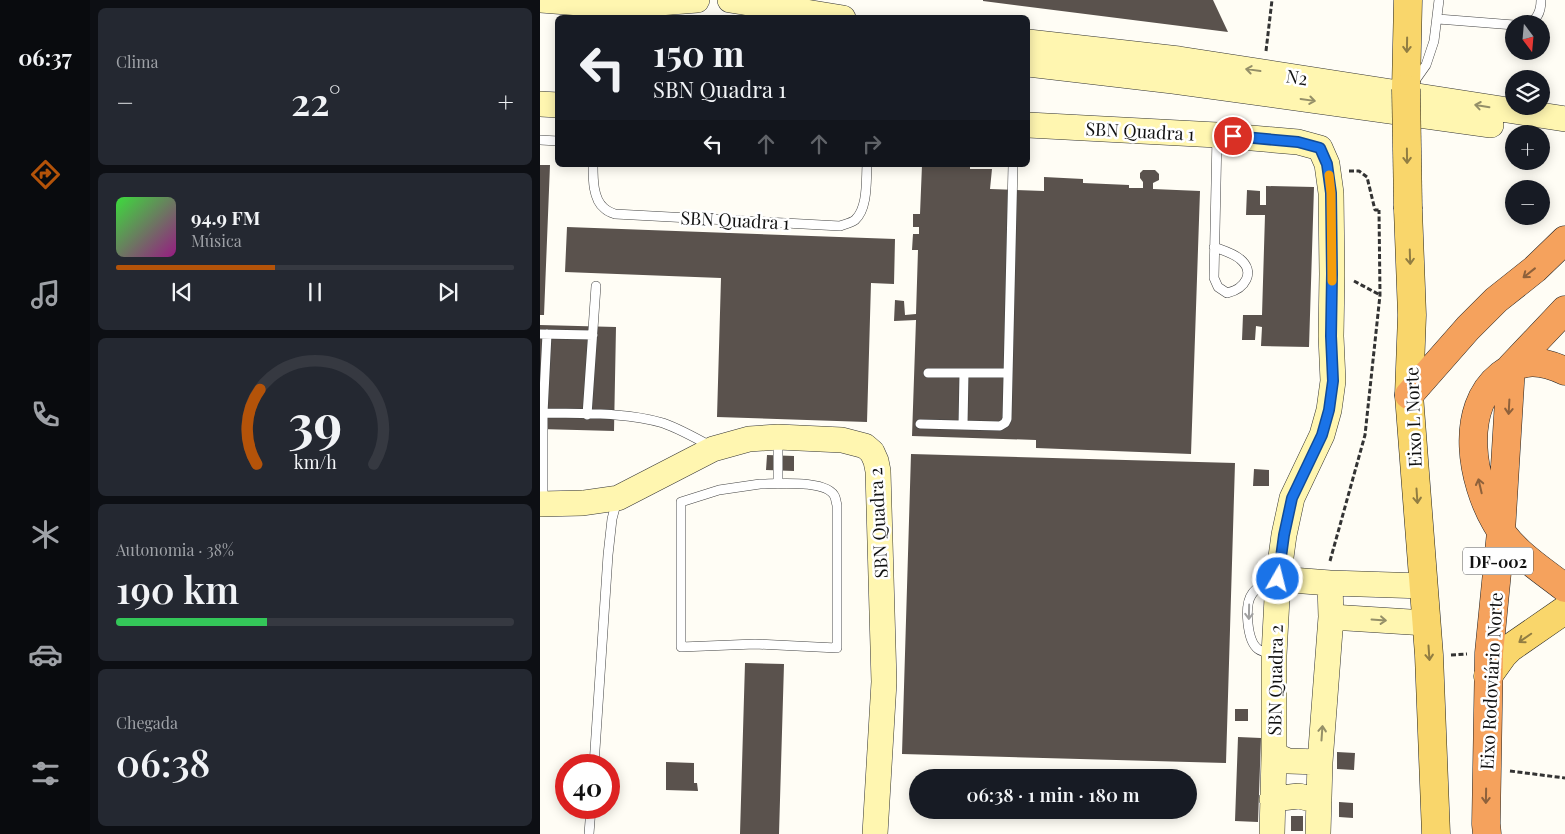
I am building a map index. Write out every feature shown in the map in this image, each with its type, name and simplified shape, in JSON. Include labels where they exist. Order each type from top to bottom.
[{"type":"highway","points":[[1409,395],[1468,328],[1496,300],[1535,269],[1565,240]]},
{"type":"highway","points":[[1565,310],[1511,367],[1494,380],[1484,394],[1477,411],[1473,437],[1475,466],[1482,494],[1501,532],[1521,553],[1565,588]]},
{"type":"highway","points":[[1511,367],[1534,362],[1550,364],[1565,371]]},
{"type":"highway","name":"Eixo Rodoviário Norte","points":[[1487,834],[1488,676],[1501,532]]},
{"type":"main road","name":"Eixo L Norte","points":[[1408,0],[1406,91],[1412,315],[1409,395],[1429,655],[1436,833]]},
{"type":"main road","points":[[1488,676],[1510,648],[1565,610]]},
{"type":"street","points":[[540,0],[620,6],[697,0]]},
{"type":"street","points":[[730,0],[824,15]]},
{"type":"street","points":[[620,6],[649,15]]},
{"type":"street","name":"N2","points":[[1030,42],[1179,59],[1565,119]]},
{"type":"street","points":[[1030,61],[1037,57],[1160,70],[1171,66],[1179,59]]},
{"type":"street","name":"N2","points":[[1030,62],[1565,135]]},
{"type":"street","points":[[540,104],[555,105]]},
{"type":"street","name":"SBN Quadra 1","points":[[1030,125],[1217,135],[1298,142],[1320,148],[1327,164],[1331,193],[1331,336],[1333,381],[1329,410],[1322,435],[1292,498],[1284,535],[1278,579]]},
{"type":"street","name":"SBN Quadra 2","points":[[542,504],[583,503],[618,498],[713,448],[749,439],[842,440],[865,446],[872,452],[876,461],[884,682],[875,834]]},
{"type":"street","points":[[1278,579],[1327,583],[1424,586]]},
{"type":"street","name":"SBN Quadra 2","points":[[1272,834],[1274,655],[1278,579]]},
{"type":"street","points":[[1318,834],[1320,762],[1331,617],[1327,583]]},
{"type":"street","points":[[1331,617],[1426,623]]},
{"type":"street","points":[[1274,756],[1288,761],[1320,762]]},
{"type":"street","points":[[1272,799],[1298,796],[1318,801]]},
{"type":"lane","points":[[1406,91],[1426,65],[1434,41],[1439,0]]},
{"type":"lane","points":[[1538,15],[1541,10],[1541,0]]},
{"type":"lane","points":[[1438,19],[1505,24]]},
{"type":"lane","points":[[1214,247],[1240,259],[1246,267],[1246,282],[1241,288],[1227,293],[1218,287],[1214,278],[1214,247],[1217,135]]},
{"type":"lane","points":[[540,140],[555,141]]},
{"type":"lane","name":"SBN Quadra 1","points":[[593,167],[594,186],[600,203],[605,209],[615,214],[840,226],[856,219],[861,211],[864,202],[867,167]]},
{"type":"lane","points":[[920,424],[1000,426],[1005,423],[1008,410],[1007,373],[1013,167]]},
{"type":"lane","points":[[587,414],[596,286]]},
{"type":"lane","points":[[542,504],[544,334],[593,335]]},
{"type":"lane","points":[[928,373],[1007,373]]},
{"type":"lane","points":[[963,425],[964,373]]},
{"type":"lane","points":[[544,413],[624,416],[663,423],[694,436],[713,448]]},
{"type":"lane","points":[[778,438],[778,484]]},
{"type":"lane","points":[[760,484],[778,484],[811,484],[831,492],[835,497],[837,505],[836,648],[755,644],[681,647],[682,502],[718,490],[760,484]]},
{"type":"lane","points":[[595,754],[608,555],[612,519],[618,498]]},
{"type":"lane","points":[[589,834],[590,819]]},
{"type":"path","points":[[1266,52],[1272,0]]},
{"type":"path","points":[[1327,583],[1365,435],[1380,295],[1377,210],[1367,177]]},
{"type":"path","points":[[1350,279],[1380,295]]},
{"type":"building","points":[[1213,0],[1228,32],[983,1]]},
{"type":"building","points":[[540,165],[550,165],[544,315],[540,315]]},
{"type":"building","points":[[922,167],[992,169],[990,189],[1044,191],[1044,177],[1083,179],[1083,183],[1129,185],[1129,188],[1143,188],[1140,173],[1143,170],[1155,170],[1159,174],[1159,180],[1153,183],[1153,189],[1200,191],[1191,454],[1036,448],[1036,440],[912,436],[916,320],[894,321],[895,300],[904,301],[905,315],[916,314],[918,250],[912,250],[913,234],[919,234],[919,227],[913,227],[913,214],[920,214]]},
{"type":"building","points":[[1266,186],[1314,187],[1309,347],[1261,346],[1262,327],[1256,326],[1255,340],[1242,340],[1243,315],[1262,315],[1265,215],[1246,215],[1247,190],[1260,191],[1260,205],[1266,205]]},
{"type":"building","points":[[567,227],[895,239],[894,284],[871,283],[867,422],[717,417],[721,278],[565,272]]},
{"type":"building","points":[[540,325],[616,327],[614,431],[540,429]]},
{"type":"building","points":[[911,454],[1235,463],[1226,763],[902,754]]},
{"type":"building","points":[[767,455],[794,456],[794,471],[766,470]]},
{"type":"building","points":[[1254,469],[1269,470],[1269,486],[1253,486]]},
{"type":"building","points":[[745,663],[784,664],[779,834],[740,834]]},
{"type":"building","points":[[1235,709],[1248,709],[1248,721],[1235,721]]},
{"type":"building","points":[[1238,737],[1261,738],[1258,822],[1235,821]]},
{"type":"building","points":[[1337,752],[1355,753],[1354,770],[1337,769]]},
{"type":"building","points":[[666,762],[694,763],[694,783],[697,783],[698,791],[666,790]]},
{"type":"building","points":[[1339,802],[1353,803],[1353,818],[1339,817]]},
{"type":"building","points":[[1291,816],[1303,816],[1303,831],[1291,831]]},
{"type":"slow traffic","points":[[1329,175],[1332,281]]},
{"type":"route","points":[[1233,136],[1298,142],[1320,148],[1327,164],[1331,193],[1331,336],[1333,381],[1329,410],[1322,435],[1292,498],[1284,535],[1278,579]]}]
